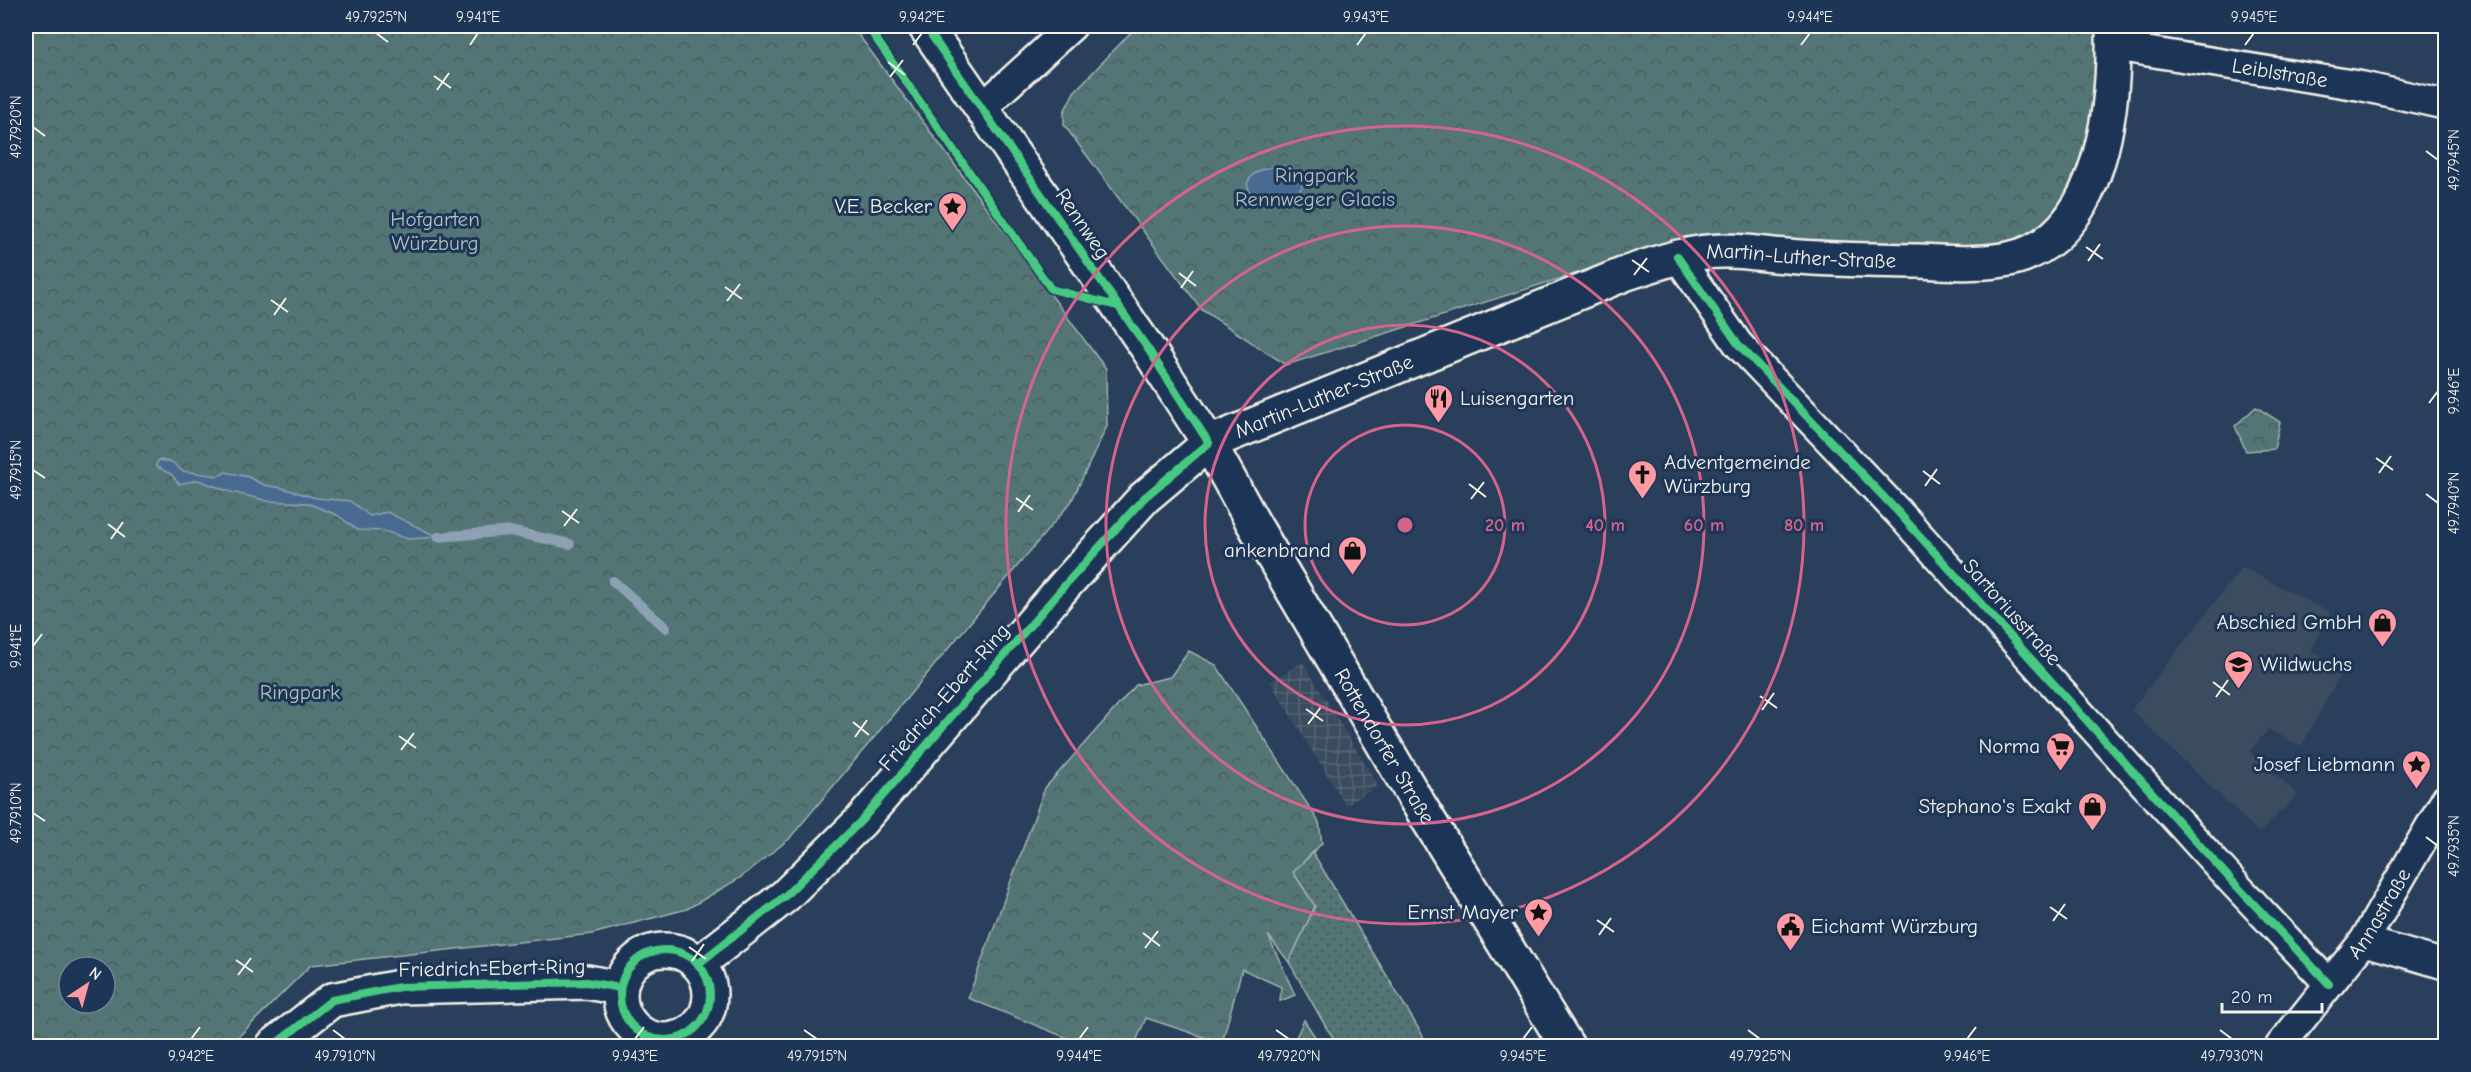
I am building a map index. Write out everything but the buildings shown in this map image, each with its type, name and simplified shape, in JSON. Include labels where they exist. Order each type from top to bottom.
[{"type":"main road","name":"Rennweg","points":[[925,26],[983,107],[1209,443]]},
{"type":"main road","name":"Martin-Luther-Straße","points":[[1209,443],[1627,273],[1677,256],[1728,250],[1788,256],[1978,263],[2011,259],[2040,247],[2067,223],[2084,199],[2093,180],[2109,107],[2114,36]]},
{"type":"main road","name":"Friedrich-Ebert-Ring","points":[[698,964],[785,896],[861,821],[1065,585],[1144,498],[1209,443]]},
{"type":"main road","name":"Rottendorfer Straße","points":[[1209,443],[1252,521],[1415,798],[1567,1047]]},
{"type":"main road","points":[[672,950],[686,955],[698,964],[706,976],[710,994],[708,1010],[692,1031],[676,1042],[646,1036],[633,1027],[623,1013],[620,1000],[620,988],[628,968],[639,958],[655,951],[672,950]]},
{"type":"main road","name":"Friedrich-Ebert-Ring","points":[[273,1047],[332,1000],[400,987],[587,982],[620,988]]},
{"type":"street","points":[[983,107],[1072,26]]},
{"type":"street","name":"Leiblstraße","points":[[2114,36],[2445,105]]},
{"type":"street","name":"Sartoriusstraße","points":[[1677,256],[1738,344],[1898,512],[2185,830],[2329,984]]},
{"type":"street","name":"Annastraße","points":[[2280,1047],[2364,941],[2445,799]]},
{"type":"street","points":[[2364,941],[2445,965]]},
{"type":"shaded area","name":"Wildwuchs","points":[[2242,567],[2330,612],[2311,651],[2343,670],[2301,747],[2269,729],[2250,751],[2298,795],[2259,833],[2131,710]]},
{"type":"shaded area","points":[[1303,662],[1378,785],[1346,806],[1270,682]]},
{"type":"green space","name":"Ringpark","points":[[26,26],[852,26],[1106,369],[1107,426],[1071,502],[789,839],[740,878],[687,909],[592,934],[311,965],[229,1046],[26,1046]]},
{"type":"green space","name":"Ringpark Rennweger Glacis","points":[[1137,26],[2100,26],[2099,96],[2078,190],[2033,241],[1979,248],[1685,239],[1286,365],[1202,310],[1064,125],[1064,112],[1074,92]]},
{"type":"green space","points":[[2256,407],[2280,422],[2274,449],[2246,451],[2235,426]]},
{"type":"green space","points":[[1189,651],[1216,665],[1319,822],[1322,843],[1293,872],[1315,906],[1289,962],[1268,935],[1295,995],[1280,1001],[1281,987],[1242,969],[1222,1043],[1146,1018],[1134,1046],[1087,1046],[968,998],[1045,788],[1136,685],[1170,677]]},
{"type":"green space","points":[[1313,853],[1429,1046],[1340,1046],[1327,1029],[1289,962],[1315,906],[1293,872]]},
{"type":"green space","points":[[1304,1020],[1321,1046],[1292,1046]]},
{"type":"water","points":[[1282,166],[1292,168],[1303,177],[1303,183],[1297,193],[1286,199],[1265,201],[1250,193],[1247,184],[1253,175],[1266,168]]},
{"type":"water","points":[[159,460],[172,462],[182,471],[218,476],[226,472],[248,477],[264,485],[316,498],[350,501],[370,516],[387,512],[438,537],[408,539],[384,531],[358,530],[337,515],[307,503],[268,501],[231,492],[198,480],[179,484],[171,474],[155,466]]},
{"type":"waterway","points":[[438,537],[510,531],[570,544]]},
{"type":"waterway","points":[[613,581],[666,628]]},
{"type":"cycle path","points":[[867,26],[1051,289],[1117,306]]},
{"type":"cycle path","points":[[698,964],[785,896],[861,821],[1065,585],[1144,498],[1209,443],[1148,349],[925,26]]},
{"type":"cycle path","points":[[1677,256],[1738,344],[1898,512],[2232,881],[2329,984]]},
{"type":"cycle path","points":[[665,950],[682,954],[697,963],[706,978],[710,995],[706,1012],[697,1027],[682,1036],[665,1040],[648,1036],[633,1027],[624,1012],[620,995],[624,978],[633,963],[648,954],[665,950]]},
{"type":"cycle path","points":[[273,1046],[332,1000],[400,987],[587,982],[620,988]]},
{"type":"place","name":"V.E. Becker","points":[[953,232]]},
{"type":"place","name":"Luisengarten","points":[[1439,424]]},
{"type":"place","name":"Adventgemeinde Würzburg","points":[[1643,500]]},
{"type":"place","name":"ankenbrand","points":[[1352,576]]},
{"type":"place","name":"Abschied GmbH","points":[[2383,648]]},
{"type":"place","name":"Wildwuchs","points":[[2239,690]]},
{"type":"place","name":"Norma","points":[[2061,772]]},
{"type":"place","name":"Josef Liebmann","points":[[2416,790]]},
{"type":"place","name":"Stephano's Exakt","points":[[2092,832]]},
{"type":"place","name":"Ernst Mayer","points":[[1539,938]]},
{"type":"place","name":"Eichamt Würzburg","points":[[1790,952]]},
{"type":"park label","name":"Hofgarten Würzburg","points":[[435,231]]}]
